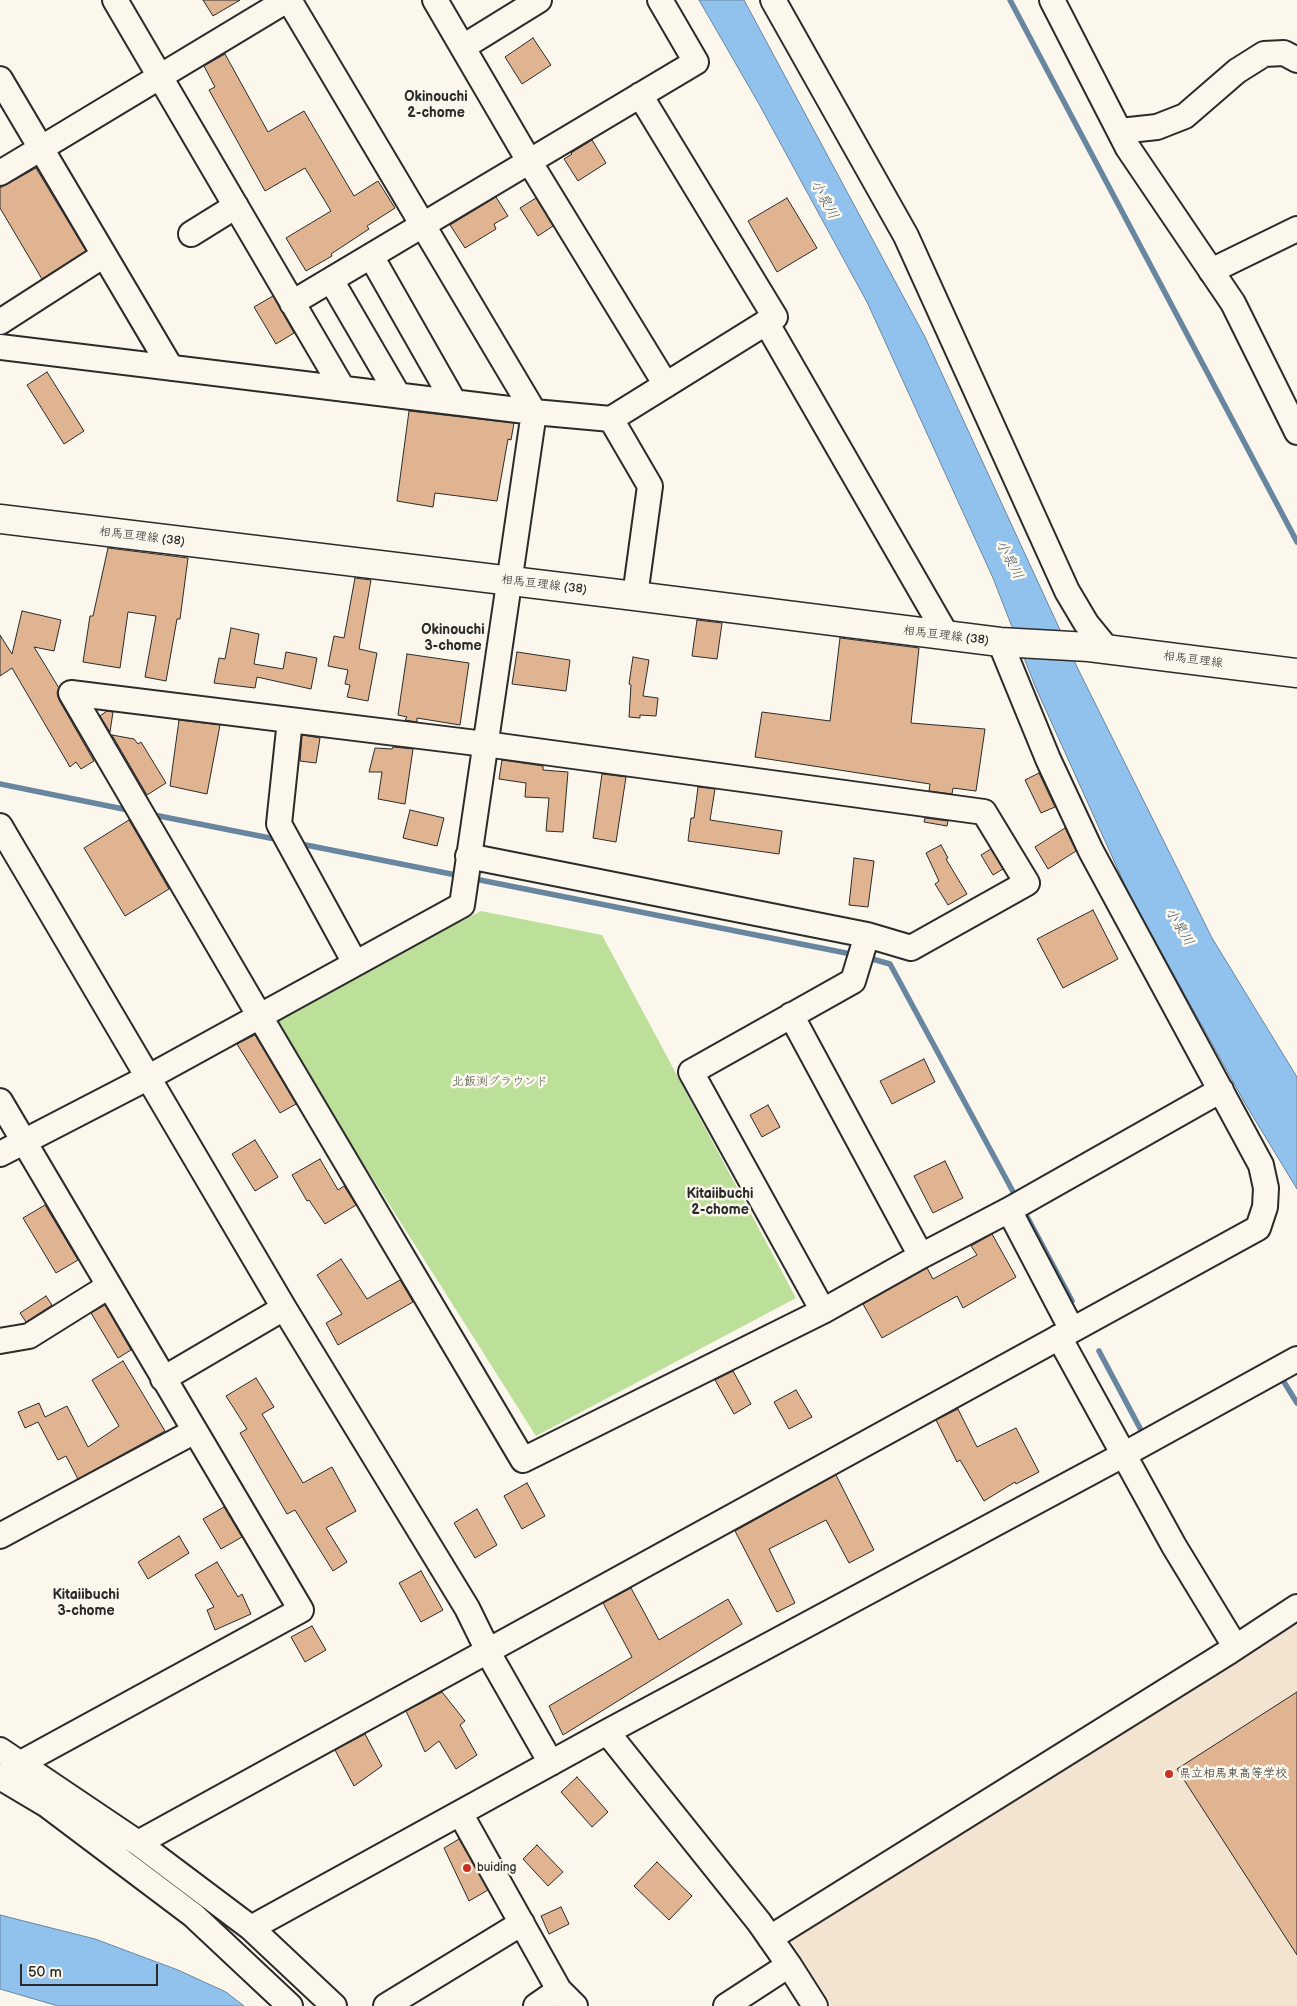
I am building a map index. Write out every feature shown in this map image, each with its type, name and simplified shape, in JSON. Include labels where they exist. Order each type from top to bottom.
[{"type":"main road","name":"相馬亘理線 (38)","points":[[0,519],[1005,643],[1098,649]]},
{"type":"main road","name":"相馬亘理線","points":[[1098,649],[1297,673]]},
{"type":"street","points":[[115,0],[343,389]]},
{"type":"street","points":[[0,174],[288,0],[534,412],[462,905],[258,1015],[149,1077],[0,1154]]},
{"type":"street","points":[[435,0],[529,161],[666,385]]},
{"type":"street","points":[[463,47],[539,0]]},
{"type":"street","points":[[292,303],[696,62],[660,0]]},
{"type":"street","points":[[773,0],[906,236],[1067,591],[1086,623],[1098,649]]},
{"type":"street","points":[[1052,0],[1128,148],[1233,303],[1297,432]]},
{"type":"street","points":[[1120,131],[1157,127],[1185,116],[1237,71],[1264,54],[1284,54],[1297,60]]},
{"type":"street","points":[[0,79],[171,368]]},
{"type":"street","points":[[0,347],[534,412],[611,419],[775,317],[640,95]]},
{"type":"street","points":[[191,234],[236,206]]},
{"type":"street","points":[[1211,271],[1297,228]]},
{"type":"street","points":[[0,322],[104,255]]},
{"type":"street","points":[[371,256],[454,402]]},
{"type":"street","points":[[331,280],[398,395]]},
{"type":"street","points":[[766,322],[948,636]]},
{"type":"street","points":[[611,419],[650,486],[635,596]]},
{"type":"street","points":[[138,1843],[1258,1228],[1265,1207],[1266,1188],[1261,1165],[1091,851],[1048,759],[1005,643]]},
{"type":"street","points":[[467,870],[863,947],[911,948],[1027,883],[984,812],[485,744],[71,693],[258,1015],[523,1460],[823,1311],[921,1256],[1017,1206],[1221,1090]]},
{"type":"street","points":[[290,720],[279,824],[355,963]]},
{"type":"street","points":[[0,826],[284,1308],[466,1608],[551,1763]]},
{"type":"street","points":[[823,1311],[691,1072],[853,981],[863,947]]},
{"type":"street","points":[[792,1015],[921,1256]]},
{"type":"street","points":[[0,1101],[301,1610],[21,1763]]},
{"type":"street","points":[[1017,1206],[1065,1334],[1123,1455],[1174,1546],[1233,1643],[1230,1650]]},
{"type":"street","points":[[0,1342],[29,1336],[109,1286]]},
{"type":"street","points":[[163,1378],[284,1308]]},
{"type":"street","points":[[219,1940],[257,1933],[460,1813],[1284,1366]]},
{"type":"street","points":[[0,1536],[195,1431]]},
{"type":"street","points":[[770,1938],[1297,1607]]},
{"type":"street","points":[[607,1732],[770,1938],[815,2006]]},
{"type":"street","points":[[0,1750],[138,1843],[257,1933],[334,2006]]},
{"type":"street","points":[[0,1777],[55,1811],[193,1915],[290,2006]]},
{"type":"street","points":[[460,1813],[567,1998],[536,2006]]},
{"type":"street","points":[[198,1888],[219,1940]]},
{"type":"street","points":[[386,2006],[522,1923]]},
{"type":"street","points":[[726,2006],[789,1965]]},
{"type":"shaded area","name":"県立相馬東高等学校","points":[[1297,1614],[1297,2006],[832,2006],[787,1934]]},
{"type":"green space","name":"北飯渕グラウンド","points":[[481,911],[602,935],[796,1298],[536,1436],[273,1021]]},
{"type":"water","name":"小泉川","points":[[699,0],[744,0],[925,337],[1078,669],[1212,938],[1297,1077],[1297,1189],[1246,1105],[1129,894],[1035,686],[993,578],[867,302],[759,104]]},
{"type":"water","points":[[0,1915],[95,1939],[178,1970],[226,1992],[244,2006],[58,2006],[0,1989]]},
{"type":"building","points":[[203,0],[240,0],[213,16]]},
{"type":"building","points":[[533,38],[551,65],[522,84],[505,57]]},
{"type":"building","points":[[225,54],[268,132],[304,111],[354,196],[378,181],[395,208],[367,226],[369,229],[331,254],[332,256],[306,271],[286,238],[331,211],[305,168],[265,191],[209,90],[215,87],[204,66]]},
{"type":"building","points":[[592,140],[606,163],[578,181],[564,159]]},
{"type":"building","points":[[36,168],[86,251],[42,279],[0,208],[0,188]]},
{"type":"building","points":[[496,197],[508,216],[494,224],[496,229],[465,248],[450,225]]},
{"type":"building","points":[[536,198],[553,226],[538,236],[520,208]]},
{"type":"building","points":[[787,198],[817,248],[777,272],[748,221]]},
{"type":"building","points":[[273,296],[294,333],[276,344],[254,307]]},
{"type":"building","points":[[47,372],[84,431],[64,444],[27,385]]},
{"type":"building","points":[[409,411],[514,423],[511,440],[508,439],[497,501],[435,493],[433,507],[397,501]]},
{"type":"building","points":[[108,548],[188,558],[180,619],[177,619],[166,681],[145,677],[156,616],[128,612],[120,668],[83,662],[90,616],[93,616]]},
{"type":"building","points":[[355,578],[371,580],[359,649],[377,653],[368,701],[347,697],[350,685],[345,684],[348,670],[328,666],[334,636],[344,638]]},
{"type":"building","points":[[22,611],[61,620],[54,651],[34,647],[59,688],[57,693],[59,700],[94,761],[81,769],[76,762],[70,767],[12,668],[0,676],[0,635],[12,654]]},
{"type":"building","points":[[697,620],[722,623],[717,659],[692,656]]},
{"type":"building","points":[[231,628],[259,634],[254,664],[283,669],[286,652],[317,658],[311,689],[257,677],[255,688],[214,683],[219,658],[225,659]]},
{"type":"building","points":[[840,638],[919,648],[911,723],[985,729],[976,791],[953,788],[952,794],[929,791],[930,784],[755,757],[762,712],[830,721]]},
{"type":"building","points":[[517,652],[570,660],[566,691],[512,684]]},
{"type":"building","points":[[407,654],[469,663],[460,725],[417,718],[417,722],[405,720],[407,717],[398,715]]},
{"type":"building","points":[[633,657],[649,660],[643,696],[658,698],[656,716],[640,715],[640,718],[629,717],[631,685],[629,684]]},
{"type":"building","points":[[107,711],[113,712],[110,732],[100,716]]},
{"type":"building","points":[[179,720],[220,725],[207,794],[170,786]]},
{"type":"building","points":[[112,735],[134,739],[138,744],[141,742],[166,783],[147,795]]},
{"type":"building","points":[[302,735],[320,738],[316,763],[300,761]]},
{"type":"building","points":[[393,747],[413,749],[405,804],[378,799],[382,772],[369,772],[375,748],[392,749]]},
{"type":"building","points":[[502,760],[543,766],[543,770],[568,772],[563,832],[546,831],[549,798],[525,797],[526,783],[499,779]]},
{"type":"building","points":[[1039,773],[1055,807],[1041,813],[1025,780]]},
{"type":"building","points":[[602,774],[626,777],[616,842],[593,838]]},
{"type":"building","points":[[698,787],[715,789],[710,820],[782,831],[779,854],[688,841],[691,818],[694,818]]},
{"type":"building","points":[[410,810],[444,818],[437,846],[403,838]]},
{"type":"building","points":[[925,818],[948,821],[947,826],[924,822]]},
{"type":"building","points":[[129,820],[169,889],[125,916],[84,848]]},
{"type":"building","points":[[1065,828],[1076,851],[1048,869],[1035,847]]},
{"type":"building","points":[[941,845],[948,858],[946,859],[967,894],[948,905],[935,884],[939,881],[926,853]]},
{"type":"building","points":[[991,849],[1003,869],[993,875],[981,855]]},
{"type":"building","points":[[854,858],[874,861],[868,907],[849,905]]},
{"type":"building","points":[[1093,910],[1118,959],[1063,988],[1037,939]]},
{"type":"building","points":[[255,1035],[296,1104],[280,1113],[237,1044]]},
{"type":"building","points":[[924,1059],[935,1082],[892,1104],[880,1081]]},
{"type":"building","points":[[768,1105],[780,1127],[762,1137],[750,1115]]},
{"type":"building","points":[[255,1140],[278,1177],[255,1191],[232,1154]]},
{"type":"building","points":[[320,1159],[338,1190],[344,1186],[356,1205],[325,1224],[309,1200],[307,1201],[292,1175]]},
{"type":"building","points":[[945,1161],[963,1198],[933,1213],[914,1176]]},
{"type":"building","points":[[45,1205],[78,1260],[56,1273],[23,1218]]},
{"type":"building","points":[[992,1234],[1016,1277],[963,1308],[957,1296],[882,1338],[863,1304],[927,1268],[933,1279],[977,1255],[971,1246]]},
{"type":"building","points":[[341,1259],[367,1299],[400,1280],[413,1302],[338,1345],[326,1323],[342,1314],[317,1275]]},
{"type":"building","points":[[46,1296],[52,1305],[26,1322],[20,1313]]},
{"type":"building","points":[[105,1305],[131,1350],[118,1358],[91,1313]]},
{"type":"building","points":[[123,1361],[165,1431],[78,1479],[66,1456],[58,1460],[38,1422],[25,1428],[18,1412],[39,1403],[45,1417],[67,1406],[88,1447],[119,1426],[92,1380]]},
{"type":"building","points":[[733,1371],[751,1404],[734,1414],[715,1380]]},
{"type":"building","points":[[256,1378],[274,1407],[262,1414],[303,1483],[332,1467],[356,1511],[326,1528],[347,1562],[333,1571],[295,1510],[287,1514],[240,1433],[247,1429],[226,1396]]},
{"type":"building","points":[[796,1390],[812,1417],[789,1429],[774,1402]]},
{"type":"building","points":[[958,1409],[977,1447],[1016,1428],[1039,1472],[1016,1484],[1015,1482],[984,1501],[960,1460],[957,1462],[936,1420]]},
{"type":"building","points":[[836,1475],[874,1550],[849,1563],[826,1520],[769,1549],[795,1603],[777,1612],[735,1531]]},
{"type":"building","points":[[527,1483],[545,1516],[522,1529],[504,1496]]},
{"type":"building","points":[[224,1507],[242,1537],[221,1549],[203,1519]]},
{"type":"building","points":[[477,1509],[497,1545],[475,1558],[454,1523]]},
{"type":"building","points":[[179,1536],[189,1553],[148,1579],[138,1562]]},
{"type":"building","points":[[217,1562],[238,1597],[242,1594],[251,1614],[215,1630],[207,1610],[214,1607],[195,1575]]},
{"type":"building","points":[[421,1571],[443,1610],[421,1622],[399,1583]]},
{"type":"building","points":[[631,1588],[659,1640],[728,1599],[742,1624],[563,1735],[549,1706],[632,1657],[603,1603]]},
{"type":"building","points":[[312,1626],[326,1650],[305,1662],[291,1637]]},
{"type":"building","points":[[442,1692],[465,1721],[460,1725],[477,1755],[456,1769],[439,1741],[425,1752],[406,1711]]},
{"type":"building","points":[[1297,1692],[1297,1955],[1177,1769]]},
{"type":"building","points":[[365,1734],[382,1766],[354,1786],[335,1750]]},
{"type":"building","points":[[577,1777],[608,1812],[592,1827],[561,1792]]},
{"type":"building","name":"buiding","points":[[459,1839],[488,1890],[469,1901],[444,1848]]},
{"type":"building","points":[[537,1845],[563,1872],[548,1886],[523,1859]]},
{"type":"building","points":[[657,1862],[692,1896],[669,1920],[634,1886]]},
{"type":"building","points":[[561,1907],[569,1924],[549,1934],[541,1916]]},
{"type":"waterway","points":[[1010,0],[1297,542]]},
{"type":"waterway","points":[[0,784],[133,811]]},
{"type":"waterway","points":[[149,814],[280,840]]},
{"type":"waterway","points":[[296,843],[461,876]]},
{"type":"waterway","points":[[470,878],[856,955]]},
{"type":"waterway","points":[[865,957],[890,964],[1017,1199]]},
{"type":"waterway","points":[[1023,1209],[1072,1301]]},
{"type":"waterway","points":[[1099,1351],[1142,1432],[1147,1430]]},
{"type":"waterway","points":[[1279,1374],[1297,1403]]},
{"type":"place","name":"県立相馬東高等学校","points":[[1169,1774]]},
{"type":"place","name":"buiding","points":[[467,1868]]},
{"type":"district","name":"Okinouchi 2-chome","points":[[436,105]]},
{"type":"district","name":"Okinouchi 3-chome","points":[[453,638]]},
{"type":"district","name":"Kitaiibuchi 2-chome","points":[[720,1202]]},
{"type":"district","name":"Kitaiibuchi 3-chome","points":[[86,1604]]}]
